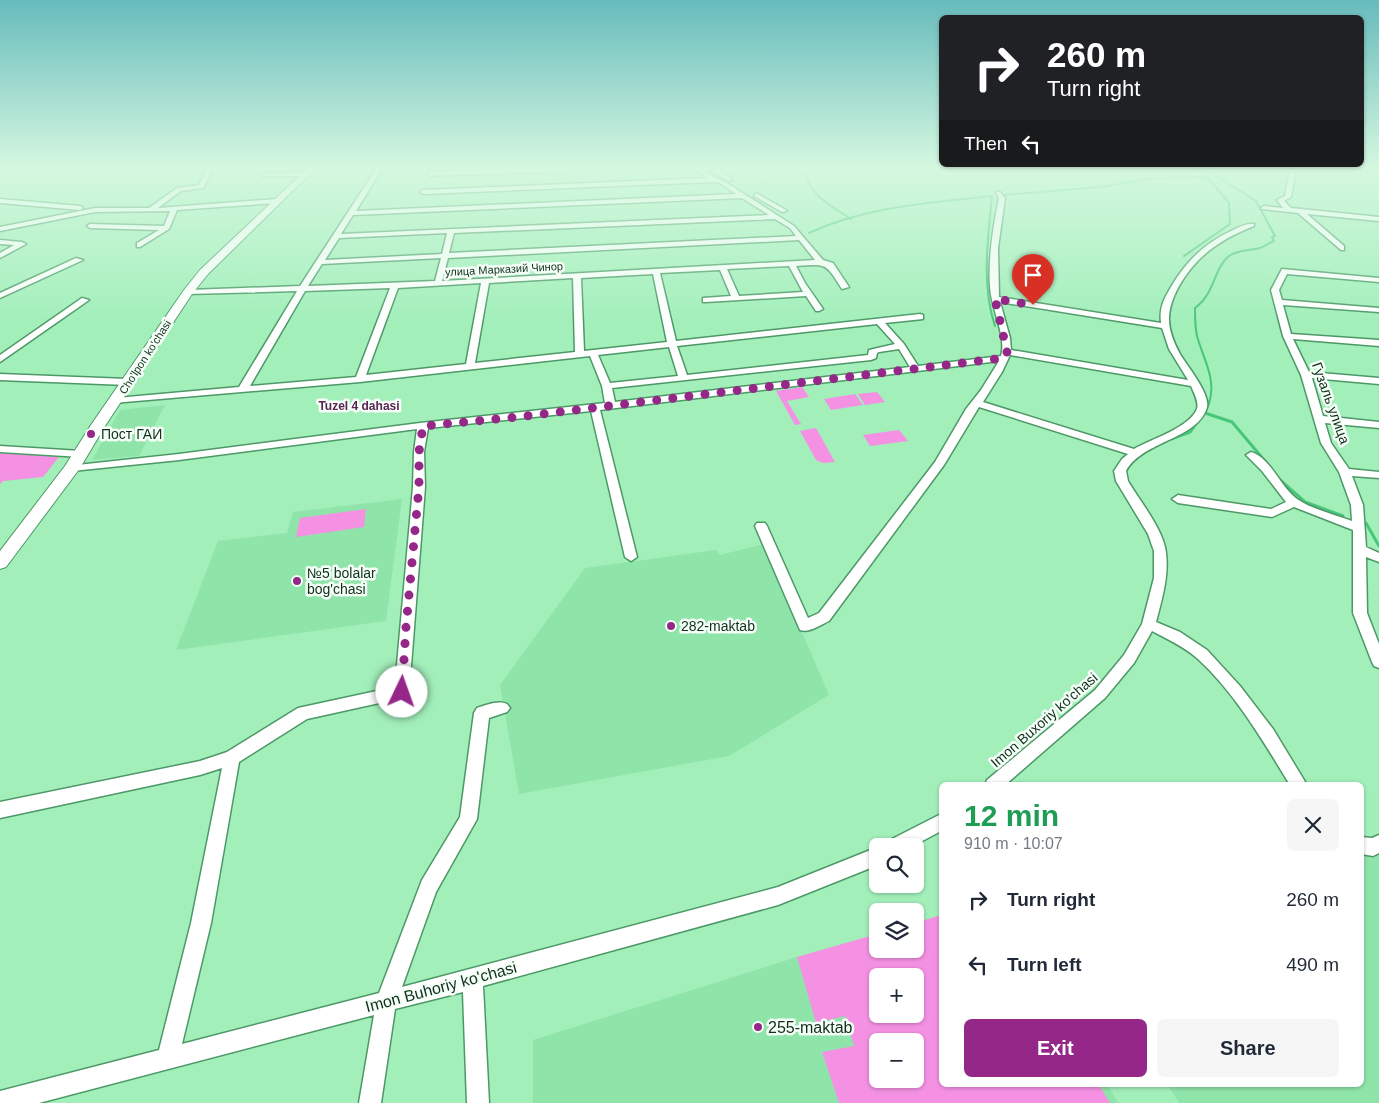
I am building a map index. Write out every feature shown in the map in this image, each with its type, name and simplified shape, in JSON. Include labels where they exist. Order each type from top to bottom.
[{"type":"main road","name":"Cho'lpon ko'chasi","points":[[0,563],[76,461],[98,424],[116,401],[188,292],[218,257],[256,220]]},
{"type":"street","points":[[2,227],[38,220]]},
{"type":"street","points":[[140,245],[167,228],[170,220]]},
{"type":"street","points":[[243,389],[345,220]]},
{"type":"street","points":[[336,236],[694,220]]},
{"type":"street","points":[[780,220],[792,227],[820,262],[830,265],[846,287]]},
{"type":"street","points":[[761,526],[805,626],[824,618],[940,463],[971,409],[978,404],[986,388],[997,373],[1005,355],[995,299],[995,248],[999,220]]},
{"type":"street","points":[[1310,220],[1341,248]]},
{"type":"street","points":[[1368,220],[1379,228]]},
{"type":"street","name":"Imon Buxoriy ko'chasi","points":[[997,782],[1100,694],[1129,659],[1149,624],[1160,578],[1160,550],[1154,534],[1122,481],[1120,471],[1125,461],[1136,453],[1194,421],[1202,406],[1194,384],[1175,353],[1166,326],[1166,300],[1196,254],[1216,240],[1252,225]]},
{"type":"street","points":[[90,226],[167,228]]},
{"type":"street","points":[[438,283],[451,231]]},
{"type":"street","points":[[320,262],[802,238]]},
{"type":"street","points":[[0,242],[22,244],[0,256]]},
{"type":"street","points":[[0,296],[78,260]]},
{"type":"street","name":"улица Марказий Чинор","points":[[188,292],[395,286],[820,262]]},
{"type":"street","points":[[792,264],[808,294],[819,309]]},
{"type":"street","points":[[723,268],[736,298]]},
{"type":"street","name":"Гузаль улица","points":[[1379,280],[1285,271],[1276,290],[1288,336],[1306,375],[1326,443],[1345,472],[1357,505],[1360,549],[1360,613],[1379,662]]},
{"type":"street","points":[[656,272],[672,344],[683,378]]},
{"type":"street","points":[[577,276],[580,355]]},
{"type":"street","points":[[470,366],[486,280]]},
{"type":"street","points":[[360,379],[395,286]]},
{"type":"street","points":[[706,300],[808,294]]},
{"type":"street","points":[[995,299],[1166,326]]},
{"type":"street","points":[[0,359],[46,325],[85,300]]},
{"type":"street","points":[[1280,302],[1379,310]]},
{"type":"street","points":[[116,401],[360,379],[920,317]]},
{"type":"street","points":[[881,321],[916,369]]},
{"type":"street","points":[[1288,336],[1379,343]]},
{"type":"street","points":[[607,386],[871,357],[873,356],[872,352],[876,350],[901,346]]},
{"type":"street","points":[[593,353],[607,386],[610,405]]},
{"type":"street","points":[[0,449],[76,461],[179,457],[423,426],[595,408],[916,369],[1005,355],[1194,384]]},
{"type":"street","points":[[1306,375],[1379,382]]},
{"type":"street","points":[[0,378],[128,382]]},
{"type":"street","points":[[978,404],[1136,453]]},
{"type":"street","points":[[595,408],[631,556]]},
{"type":"street","points":[[1320,419],[1379,425]]},
{"type":"street","points":[[0,810],[200,768],[232,758],[303,713],[402,692],[419,487],[419,452],[423,426]]},
{"type":"street","points":[[1251,455],[1266,469],[1284,494],[1294,503],[1358,528]]},
{"type":"street","points":[[1345,472],[1379,475]]},
{"type":"street","points":[[1178,499],[1272,513],[1294,503]]},
{"type":"street","points":[[1360,549],[1379,558]]},
{"type":"street","points":[[1149,624],[1175,636],[1202,654],[1235,690],[1267,734],[1298,782]]},
{"type":"street","points":[[370,1103],[386,1002],[429,887],[468,819],[482,713],[502,708]]},
{"type":"street","points":[[168,1058],[201,923],[232,758]]},
{"type":"street","points":[[911,838],[939,823]]},
{"type":"street","points":[[1364,846],[1373,848],[1379,844]]},
{"type":"street","name":"Imon Buhoriy ko'chasi","points":[[0,1102],[473,979],[778,896],[869,860]]},
{"type":"street","points":[[473,979],[478,1103]]},
{"type":"shaded area","points":[[802,387],[809,397],[787,401],[801,424],[795,425],[776,391]]},
{"type":"shaded area","points":[[877,392],[885,402],[865,405],[858,394]]},
{"type":"shaded area","points":[[855,394],[863,405],[831,410],[824,399]]},
{"type":"shaded area","points":[[165,405],[139,456],[92,460],[120,410]]},
{"type":"shaded area","points":[[816,428],[835,462],[823,463],[816,460],[800,431]]},
{"type":"shaded area","points":[[899,430],[908,441],[870,446],[863,435]]},
{"type":"shaded area","points":[[0,453],[59,457],[43,477],[3,481],[0,484]]},
{"type":"shaded area","name":"№5 bolalar bog'chasi","points":[[402,499],[386,621],[176,650],[218,541],[287,533],[293,512]]},
{"type":"shaded area","points":[[366,509],[364,527],[296,537],[300,518]]},
{"type":"shaded area","name":"282-maktab","points":[[764,544],[829,695],[729,756],[519,794],[500,685],[585,568],[716,550],[720,555]]},
{"type":"shaded area","points":[[1364,844],[1379,856],[1379,1103],[1179,1103],[1169,1087],[1364,1087]]},
{"type":"shaded area","points":[[939,916],[939,1087],[1100,1087],[1110,1103],[839,1103],[822,1052],[854,1046],[845,1016],[816,1023],[797,957],[869,936],[869,958],[924,958],[924,920]]},
{"type":"shaded area","name":"255-maktab","points":[[869,950],[869,958],[917,958],[919,968],[869,968],[869,1023],[924,1023],[924,996],[939,1075],[939,1087],[1109,1087],[1118,1103],[533,1103],[533,1040],[797,957]]},
{"type":"waterway","points":[[809,233],[842,220]]},
{"type":"waterway","points":[[990,220],[987,278],[988,294],[995,326]]},
{"type":"waterway","points":[[1184,256],[1230,224],[1230,220]]},
{"type":"waterway","points":[[1209,403],[1211,394],[1210,377],[1197,336],[1195,308],[1207,295],[1220,267],[1229,256],[1240,251],[1262,247],[1274,241],[1272,237],[1275,236],[1267,220]]},
{"type":"waterway","points":[[1209,402],[1205,413],[1232,422],[1270,467]]},
{"type":"waterway","points":[[1171,439],[1190,432],[1201,417]]},
{"type":"waterway","points":[[1280,480],[1305,502],[1343,516]]},
{"type":"waterway","points":[[1366,523],[1379,546]]},
{"type":"place","name":"Пост ГАИ","points":[[91,434]]},
{"type":"place","name":"№5 bolalar bog'chasi","points":[[297,581]]},
{"type":"place","name":"282-maktab","points":[[671,626]]},
{"type":"place","name":"255-maktab","points":[[758,1027]]},
{"type":"district","name":"Tuzel 4 dahasi","points":[[359,406]]},
{"type":"route","points":[[402,692],[419,487],[419,452],[423,426],[518,417],[1004,358],[1007,352],[995,299],[1033,305]]}]
